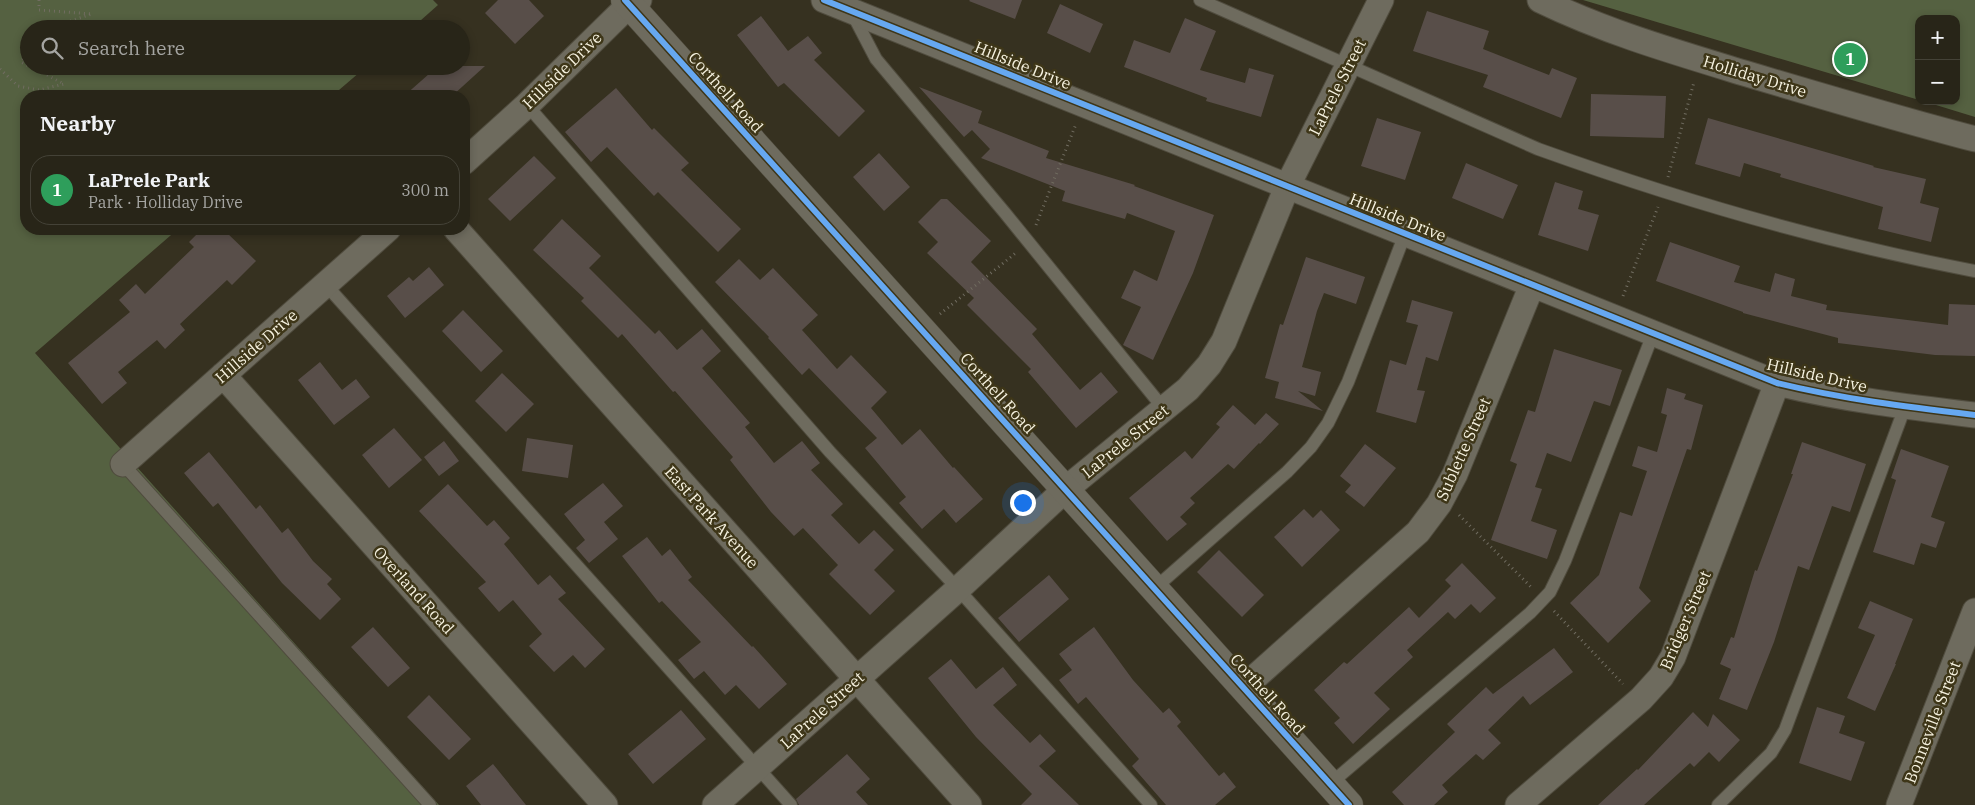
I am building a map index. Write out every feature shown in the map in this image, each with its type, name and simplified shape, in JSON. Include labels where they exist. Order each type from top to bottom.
[{"type":"street","name":"Hillside Drive","points":[[824,0],[1777,383],[1826,395],[1975,415]]},
{"type":"street","name":"LaPrele Street","points":[[716,805],[1066,489],[1188,389],[1209,365],[1224,342],[1286,187],[1381,0]]},
{"type":"street","name":"Holliday Drive","points":[[1540,0],[1579,19],[1631,38],[1975,140]]},
{"type":"street","name":"Hillside Drive","points":[[470,157],[527,105],[631,2]]},
{"type":"street","name":"Corthell Road","points":[[631,2],[1349,805]]},
{"type":"street","name":"Hillside Drive","points":[[123,464],[381,235]]},
{"type":"street","name":"East Park Avenue","points":[[461,235],[969,805]]},
{"type":"street","name":"Sublette Street","points":[[1244,688],[1418,532],[1439,504],[1456,474],[1532,285]]},
{"type":"street","name":"Overland Road","points":[[223,375],[605,805]]},
{"type":"street","name":"Bridger Street","points":[[1518,805],[1640,699],[1660,677],[1673,657],[1777,383]]},
{"type":"street","name":"Bonneville Street","points":[[1899,805],[1975,611]]},
{"type":"lane","points":[[1200,0],[1538,148],[1593,168],[1776,224],[1906,258],[1975,271]]},
{"type":"lane","points":[[851,11],[876,59],[1005,213],[1164,409]]},
{"type":"lane","points":[[527,105],[830,452],[958,588],[1151,805]]},
{"type":"lane","points":[[1154,588],[1287,472],[1311,447],[1328,422],[1348,382],[1405,234]]},
{"type":"lane","points":[[326,285],[791,805]]},
{"type":"lane","points":[[1330,784],[1530,613],[1550,592],[1565,561],[1653,334]]},
{"type":"lane","points":[[1718,805],[1771,753],[1785,730],[1905,407]]},
{"type":"lane","points":[[123,464],[430,805]]},
{"type":"path","points":[[39,0],[39,10],[92,14],[74,20]]},
{"type":"path","points":[[0,69],[18,86],[39,90],[64,84],[46,75]]},
{"type":"green space","points":[[0,0],[433,0],[438,5],[421,20],[20,20],[20,75],[356,75],[339,90],[20,90],[20,235],[171,235],[35,353],[439,805],[0,805]]},
{"type":"green space","points":[[1583,0],[1975,0],[1975,117],[1936,105],[1960,105],[1960,15],[1915,15],[1915,99]]},
{"type":"building","points":[[498,0],[529,0],[544,16],[515,44],[485,13]]},
{"type":"building","points":[[970,0],[1022,0],[1015,19]]},
{"type":"building","points":[[1060,4],[1103,24],[1090,53],[1047,33]]},
{"type":"building","points":[[1427,11],[1489,31],[1483,49],[1549,75],[1552,68],[1577,78],[1561,118],[1483,87],[1488,75],[1413,51]]},
{"type":"building","points":[[761,16],[788,51],[808,36],[822,53],[814,60],[865,111],[839,137],[784,83],[778,87],[737,35]]},
{"type":"building","points":[[1185,18],[1216,31],[1200,70],[1245,83],[1249,68],[1274,75],[1261,117],[1206,101],[1207,98],[1124,67],[1134,40],[1170,53]]},
{"type":"building","points":[[470,66],[485,66],[459,90],[411,90],[428,75],[470,75]]},
{"type":"building","points":[[919,87],[982,111],[978,123],[1049,151],[1046,158],[1135,185],[1214,215],[1193,273],[1153,360],[1123,345],[1141,307],[1121,298],[1134,270],[1157,281],[1175,231],[1127,213],[1125,219],[1062,201],[1065,191],[981,158],[990,149],[972,130],[964,137]]},
{"type":"building","points":[[616,88],[652,130],[654,128],[689,163],[681,170],[741,229],[718,252],[658,192],[654,196],[607,147],[591,162],[565,132]]},
{"type":"building","points":[[1591,94],[1666,96],[1664,138],[1590,136]]},
{"type":"building","points":[[1377,118],[1421,132],[1405,180],[1361,166]]},
{"type":"building","points":[[1708,118],[1873,167],[1926,179],[1920,203],[1939,208],[1931,242],[1878,229],[1883,207],[1780,177],[1781,174],[1744,163],[1740,177],[1695,164]]},
{"type":"building","points":[[879,153],[910,187],[884,211],[853,177]]},
{"type":"building","points":[[534,156],[556,178],[510,221],[488,199]]},
{"type":"building","points":[[1466,163],[1518,185],[1503,219],[1452,198]]},
{"type":"building","points":[[1555,182],[1583,191],[1578,209],[1599,215],[1588,251],[1538,235]]},
{"type":"building","points":[[941,199],[947,199],[991,241],[971,262],[1037,329],[1032,334],[1080,390],[1101,372],[1118,392],[1076,428],[1028,372],[1031,369],[967,305],[974,298],[927,253],[938,242],[918,222]]},
{"type":"building","points":[[562,219],[601,256],[589,268],[655,334],[659,330],[677,350],[702,329],[721,351],[702,368],[750,423],[745,427],[774,463],[802,441],[820,463],[811,470],[843,504],[831,515],[859,544],[874,530],[894,550],[874,570],[895,591],[870,615],[829,574],[838,565],[803,528],[794,536],[771,512],[730,460],[733,457],[675,391],[673,392],[622,334],[618,338],[581,301],[584,298],[533,250]]},
{"type":"building","points":[[196,235],[229,235],[256,261],[232,285],[227,280],[180,324],[185,330],[165,349],[157,340],[118,372],[127,383],[102,404],[68,363],[130,312],[119,300],[136,284],[145,294],[194,247],[189,242]]},
{"type":"building","points":[[1670,242],[1740,266],[1734,282],[1770,292],[1775,273],[1795,279],[1791,296],[1827,305],[1826,310],[1948,325],[1949,304],[1975,305],[1975,356],[1935,355],[1838,343],[1838,338],[1743,313],[1656,281]]},
{"type":"building","points":[[1306,257],[1365,277],[1356,304],[1324,293],[1317,311],[1302,367],[1321,372],[1315,396],[1298,391],[1323,411],[1275,398],[1279,382],[1265,378],[1280,324],[1283,325]]},
{"type":"building","points":[[739,259],[760,280],[773,268],[818,315],[802,330],[837,369],[851,355],[887,392],[871,408],[902,445],[920,429],[953,468],[983,499],[956,523],[944,509],[922,529],[899,503],[906,497],[865,448],[877,438],[809,368],[802,375],[769,337],[715,282]]},
{"type":"building","points":[[429,267],[444,285],[405,318],[387,296],[409,277],[413,281]]},
{"type":"building","points":[[1412,300],[1453,312],[1438,361],[1426,357],[1417,390],[1425,391],[1416,423],[1376,412],[1390,360],[1406,365],[1418,325],[1406,322]]},
{"type":"building","points":[[463,310],[503,351],[481,372],[442,331]]},
{"type":"building","points":[[1554,349],[1622,370],[1610,406],[1594,401],[1571,462],[1547,453],[1535,487],[1542,489],[1531,521],[1557,530],[1547,559],[1491,540],[1517,464],[1510,461],[1528,410],[1535,412]]},
{"type":"building","points":[[320,362],[342,390],[356,379],[370,397],[334,425],[298,380]]},
{"type":"building","points":[[502,373],[534,404],[506,432],[475,401]]},
{"type":"building","points":[[1667,388],[1686,394],[1684,399],[1703,405],[1691,450],[1687,449],[1639,588],[1651,601],[1608,643],[1570,603],[1599,575],[1620,512],[1632,516],[1647,471],[1632,466],[1638,446],[1657,452],[1667,415],[1661,413]]},
{"type":"building","points":[[1233,405],[1255,425],[1266,413],[1279,424],[1234,469],[1228,464],[1190,498],[1195,503],[1180,517],[1187,524],[1167,541],[1129,498],[1185,451],[1192,459],[1220,427],[1216,424]]},
{"type":"building","points":[[394,428],[422,460],[389,488],[362,455]]},
{"type":"building","points":[[527,438],[573,445],[568,478],[522,471]]},
{"type":"building","points":[[444,441],[459,461],[439,476],[424,457]]},
{"type":"building","points":[[1802,442],[1866,464],[1850,512],[1832,506],[1809,570],[1798,566],[1774,642],[1747,710],[1719,699],[1731,669],[1720,664],[1731,637],[1734,638],[1755,570],[1757,571],[1793,474],[1791,474]]},
{"type":"building","points":[[1365,444],[1396,468],[1364,507],[1345,492],[1351,485],[1340,476]]},
{"type":"building","points":[[1901,449],[1949,466],[1931,517],[1945,522],[1936,548],[1921,543],[1914,565],[1873,552],[1896,480],[1891,478]]},
{"type":"building","points":[[209,452],[256,509],[260,505],[282,533],[288,528],[313,561],[332,579],[327,584],[341,599],[320,620],[282,583],[218,503],[213,507],[184,473]]},
{"type":"building","points":[[603,483],[623,506],[604,522],[618,539],[589,563],[576,548],[585,540],[564,514]]},
{"type":"building","points":[[448,484],[487,526],[494,520],[510,538],[504,544],[538,585],[550,575],[566,593],[558,599],[605,649],[585,668],[573,655],[554,672],[529,646],[542,634],[513,600],[499,612],[478,588],[486,582],[419,511]]},
{"type":"building","points":[[1304,509],[1313,518],[1321,510],[1340,530],[1302,567],[1274,537]]},
{"type":"building","points":[[647,537],[662,556],[670,549],[692,577],[688,580],[753,646],[787,684],[759,709],[736,685],[725,695],[704,671],[694,679],[678,660],[701,642],[662,601],[659,603],[622,556]]},
{"type":"building","points":[[1219,550],[1264,595],[1242,617],[1197,572]]},
{"type":"building","points":[[1462,563],[1496,598],[1480,613],[1471,604],[1455,619],[1448,612],[1407,650],[1413,657],[1374,693],[1390,709],[1353,744],[1334,723],[1340,718],[1314,690],[1344,662],[1347,664],[1409,607],[1419,618],[1451,586],[1445,580]]},
{"type":"building","points":[[1049,575],[1069,599],[1019,642],[998,618]]},
{"type":"building","points":[[1870,601],[1913,619],[1875,711],[1847,698],[1875,635],[1858,628]]},
{"type":"building","points":[[373,627],[410,668],[388,687],[351,647]]},
{"type":"building","points":[[1094,627],[1133,680],[1163,713],[1169,708],[1181,722],[1177,726],[1219,776],[1224,772],[1236,787],[1215,805],[1166,805],[1132,766],[1139,759],[1086,697],[1078,704],[1059,680],[1072,670],[1059,654]]},
{"type":"building","points":[[1554,648],[1573,672],[1530,705],[1523,696],[1488,730],[1501,743],[1483,760],[1476,754],[1442,785],[1448,792],[1434,805],[1404,805],[1392,792],[1455,732],[1447,724],[1486,687],[1493,694]]},
{"type":"building","points":[[951,659],[976,689],[1003,667],[1017,685],[993,705],[1030,743],[1040,734],[1056,751],[1039,766],[1079,805],[1021,805],[1032,794],[976,737],[928,678]]},
{"type":"building","points":[[429,695],[471,739],[449,760],[407,717]]},
{"type":"building","points":[[1817,707],[1845,716],[1839,733],[1865,742],[1851,781],[1799,763]]},
{"type":"building","points":[[681,710],[706,739],[653,784],[628,754]]},
{"type":"building","points":[[1693,712],[1708,727],[1713,714],[1740,740],[1719,762],[1709,752],[1694,767],[1690,763],[1644,805],[1598,805],[1638,770]]},
{"type":"building","points":[[847,754],[870,779],[856,792],[868,805],[799,805],[796,799]]},
{"type":"building","points":[[493,764],[526,805],[481,805],[466,786]]},
{"type":"cycle path","points":[[625,0],[1349,805]]},
{"type":"cycle path","points":[[824,0],[1777,383],[1900,406],[1975,415]]},
{"type":"place","name":"LaPrele Park","points":[[1850,59]]}]
